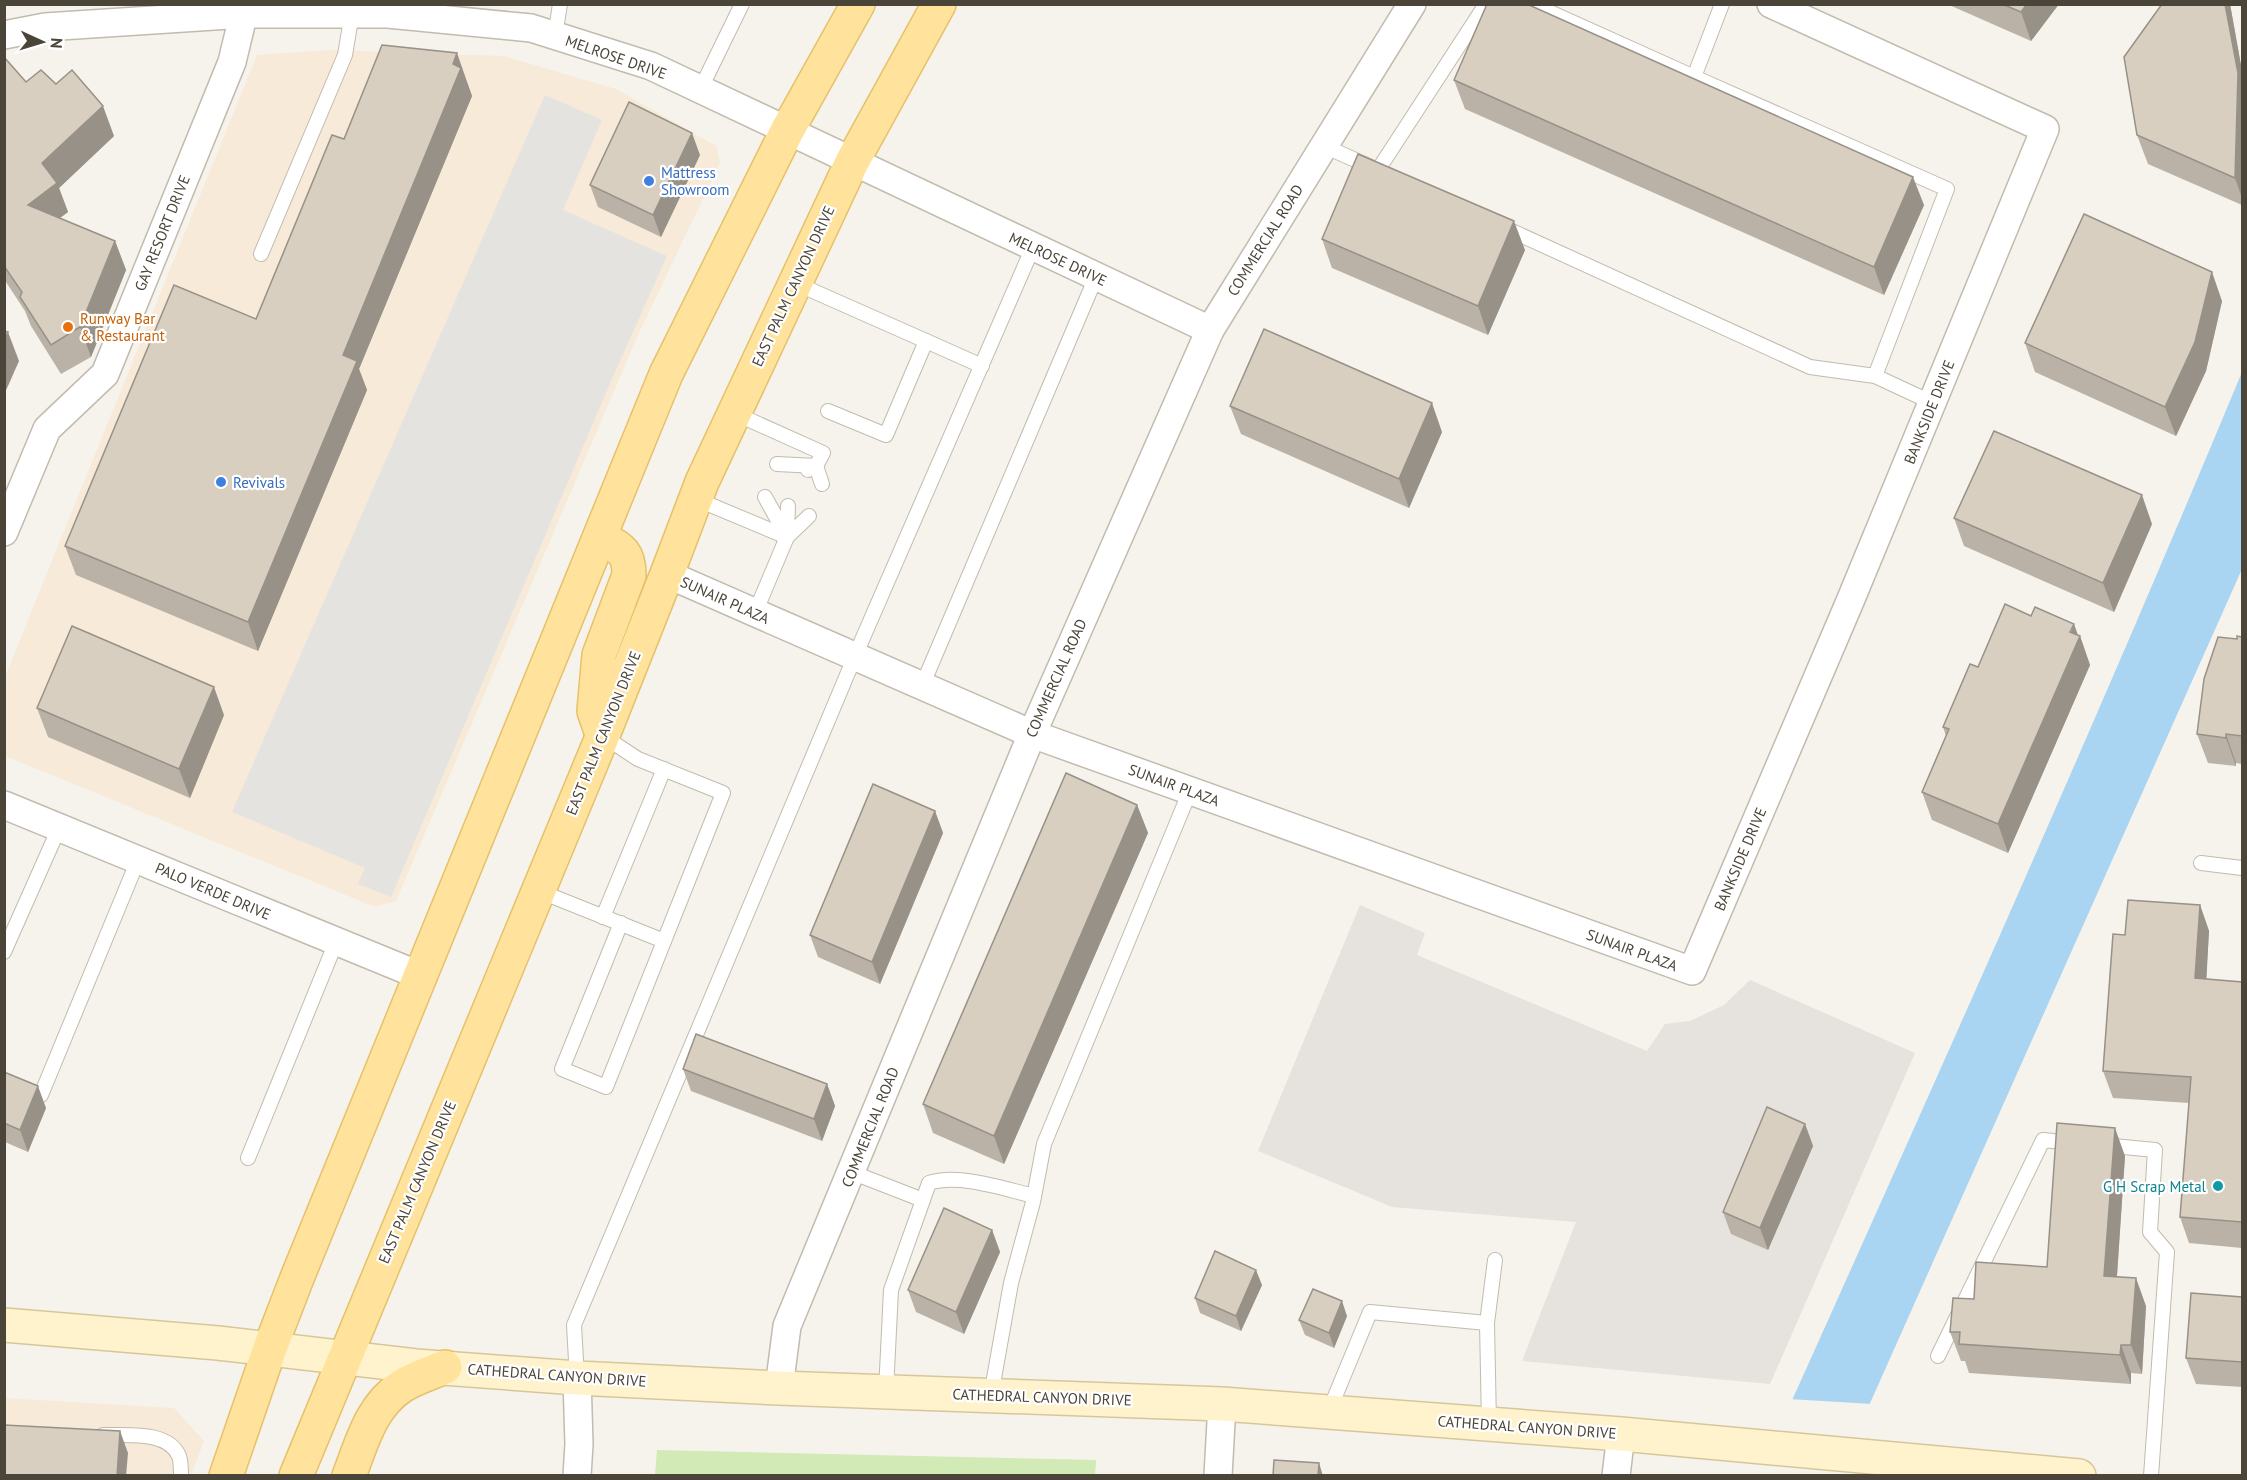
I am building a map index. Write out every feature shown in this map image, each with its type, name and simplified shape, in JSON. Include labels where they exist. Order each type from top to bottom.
[{"type":"main road","points":[[226,1476],[270,1348],[666,374],[787,131],[858,4]]},
{"type":"main road","name":"EAST PALM CANYON DRIVE","points":[[296,1476],[603,735],[702,482],[852,162],[939,4]]},
{"type":"main road","points":[[600,537],[623,551],[629,561],[629,575],[599,655],[594,711],[603,735]]},
{"type":"main road","points":[[349,1476],[367,1428],[379,1406],[403,1385],[445,1367]]},
{"type":"street","name":"COMMERCIAL ROAD","points":[[779,1388],[787,1326],[1032,734],[1210,330],[1412,4]]},
{"type":"street","name":"BANKSIDE DRIVE","points":[[1692,971],[1851,599],[2045,129],[1771,4]]},
{"type":"street","name":"MELROSE DRIVE","points":[[4,34],[45,27],[245,9],[388,14],[531,28],[651,66],[1210,330]]},
{"type":"street","name":"GAY RESORT DRIVE","points":[[4,532],[47,429],[105,374],[232,62],[245,9]]},
{"type":"street","name":"SUNAIR PLAZA","points":[[667,574],[1032,734],[1692,971]]},
{"type":"street","name":"PALO VERDE DRIVE","points":[[4,805],[422,976]]},
{"type":"street","name":"CATHEDRAL CANYON DRIVE","points":[[4,1325],[577,1378],[779,1388],[1222,1404],[1620,1434],[2010,1473],[2079,1476]]},
{"type":"street","points":[[577,1378],[579,1444],[577,1476]]},
{"type":"street","points":[[1218,1476],[1222,1404]]},
{"type":"street","points":[[1616,1476],[1620,1434]]},
{"type":"lane","points":[[555,36],[560,4]]},
{"type":"lane","points":[[700,90],[742,4]]},
{"type":"lane","points":[[1324,146],[1384,173],[1486,4]]},
{"type":"lane","points":[[1532,4],[1947,189],[1875,376]]},
{"type":"lane","points":[[1694,77],[1722,4]]},
{"type":"lane","points":[[261,254],[345,55],[352,13]]},
{"type":"lane","points":[[1486,219],[1810,367],[1875,376],[1933,403]]},
{"type":"lane","points":[[577,1378],[574,1325],[855,656],[1033,247]]},
{"type":"lane","points":[[922,686],[1096,277]]},
{"type":"lane","points":[[795,283],[982,366]]},
{"type":"lane","points":[[828,411],[886,435],[926,341]]},
{"type":"lane","points":[[734,413],[823,453],[816,466],[801,474]]},
{"type":"lane","points":[[777,464],[816,466]]},
{"type":"lane","points":[[816,466],[822,484]]},
{"type":"lane","points":[[765,497],[787,537]]},
{"type":"lane","points":[[696,499],[787,537]]},
{"type":"lane","points":[[755,613],[787,537],[788,506]]},
{"type":"lane","points":[[787,537],[809,516]]},
{"type":"lane","points":[[603,735],[638,759],[723,793],[606,1087],[562,1069],[621,923]]},
{"type":"lane","points":[[603,916],[664,769]]},
{"type":"lane","points":[[991,1395],[1011,1283],[1034,1196],[1044,1144],[1190,791]]},
{"type":"lane","points":[[4,952],[59,828]]},
{"type":"lane","points":[[4,1082],[41,1095],[138,860]]},
{"type":"lane","points":[[2201,863],[2242,867]]},
{"type":"lane","points":[[539,891],[664,940]]},
{"type":"lane","points":[[248,1158],[336,942]]},
{"type":"lane","points":[[1938,1356],[2043,1140],[2155,1150],[2150,1232],[2167,1252],[2151,1476]]},
{"type":"lane","points":[[851,1172],[923,1200]]},
{"type":"lane","points":[[886,1391],[891,1290],[929,1183],[940,1179],[991,1185],[1034,1196]]},
{"type":"lane","points":[[1489,1424],[1487,1323],[1495,1260]]},
{"type":"lane","points":[[1329,1412],[1370,1311],[1487,1323]]},
{"type":"lane","points":[[87,1434],[158,1438],[172,1447],[180,1457],[181,1476]]},
{"type":"shaded area","points":[[331,50],[504,56],[616,89],[716,146],[720,163],[638,335],[396,901],[375,907],[5,756],[4,679],[257,55]]},
{"type":"shaded area","points":[[545,95],[602,120],[563,210],[667,256],[611,381],[391,897],[358,884],[365,868],[232,812]]},
{"type":"shaded area","points":[[1360,905],[1425,933],[1417,955],[1647,1051],[1665,1024],[1690,1021],[1724,1005],[1750,980],[1915,1053],[1770,1384],[1522,1361],[1576,1222],[1392,1207],[1258,1151]]},
{"type":"shaded area","points":[[4,1398],[174,1408],[204,1441],[191,1475],[5,1475]]},
{"type":"green space","points":[[657,1450],[1096,1461],[1095,1476],[655,1475]]},
{"type":"water","points":[[2242,372],[2242,569],[1838,1475],[1758,1476],[2065,788]]},
{"type":"pier","points":[[1789,1399],[1872,1404],[1841,1476],[1755,1476]]},
{"type":"building","points":[[1487,4],[1527,4],[1913,177],[1874,267],[1454,80]]},
{"type":"building","points":[[2002,4],[2027,4],[2021,12]]},
{"type":"building","points":[[2162,4],[2225,4],[2238,73],[2235,178],[2137,135],[2124,57]]},
{"type":"building","points":[[382,45],[457,53],[453,64],[461,68],[343,355],[357,361],[248,622],[65,546],[174,285],[256,319],[332,135],[344,139]]},
{"type":"building","points":[[4,57],[26,82],[41,70],[56,84],[72,70],[103,106],[42,163],[57,183],[28,205],[115,241],[80,327],[51,345],[20,297],[22,292],[4,266]]},
{"type":"building","name":"Mattress Showroom","points":[[629,102],[692,133],[653,215],[590,185]]},
{"type":"building","points":[[1358,154],[1514,221],[1478,306],[1322,239]]},
{"type":"building","points":[[2084,214],[2212,272],[2195,342],[2165,407],[2025,343]]},
{"type":"building","points":[[1264,329],[1432,403],[1399,479],[1230,406]]},
{"type":"building","points":[[1994,431],[2142,495],[2103,583],[1954,518]]},
{"type":"building","points":[[2005,604],[2031,616],[2035,607],[2074,624],[2070,632],[2080,636],[1998,824],[1922,792],[1949,729],[1943,727],[1970,664],[1978,667]]},
{"type":"building","points":[[72,626],[214,687],[179,769],[37,708]]},
{"type":"building","points":[[2237,636],[2242,637],[2242,736],[2226,734],[2226,738],[2197,734],[2204,679],[2218,637],[2237,639]]},
{"type":"building","points":[[1066,773],[1137,805],[994,1136],[923,1104]]},
{"type":"building","points":[[873,784],[935,811],[872,962],[810,935]]},
{"type":"building","points":[[2128,900],[2200,905],[2195,978],[2242,982],[2242,1222],[2180,1217],[2191,1077],[2103,1071],[2113,934],[2125,935]]},
{"type":"building","points":[[696,1034],[827,1084],[814,1119],[683,1069]]},
{"type":"building","points":[[4,1072],[38,1086],[20,1130],[4,1123]]},
{"type":"building","points":[[1767,1107],[1805,1124],[1760,1228],[1723,1212]]},
{"type":"building","points":[[2057,1123],[2115,1128],[2104,1276],[2136,1278],[2131,1345],[2121,1345],[2120,1355],[1959,1344],[1960,1332],[1950,1332],[1953,1298],[1974,1299],[1976,1262],[2047,1267]]},
{"type":"building","points":[[944,1208],[992,1230],[956,1312],[908,1290]]},
{"type":"building","points":[[1215,1251],[1256,1270],[1236,1316],[1195,1298]]},
{"type":"building","points":[[1313,1289],[1342,1301],[1329,1333],[1299,1320]]},
{"type":"building","points":[[2191,1293],[2242,1297],[2242,1362],[2186,1358]]},
{"type":"building","points":[[4,1425],[120,1431],[117,1476],[4,1476]]},
{"type":"building","points":[[1274,1460],[1319,1463],[1318,1476],[1273,1476]]},
{"type":"place","name":"Mattress Showroom","points":[[649,181]]},
{"type":"place","name":"Runway Bar & Restaurant","points":[[68,327]]},
{"type":"place","name":"Revivals","points":[[221,482]]},
{"type":"place","name":"G H Scrap Metal","points":[[2218,1186]]}]
